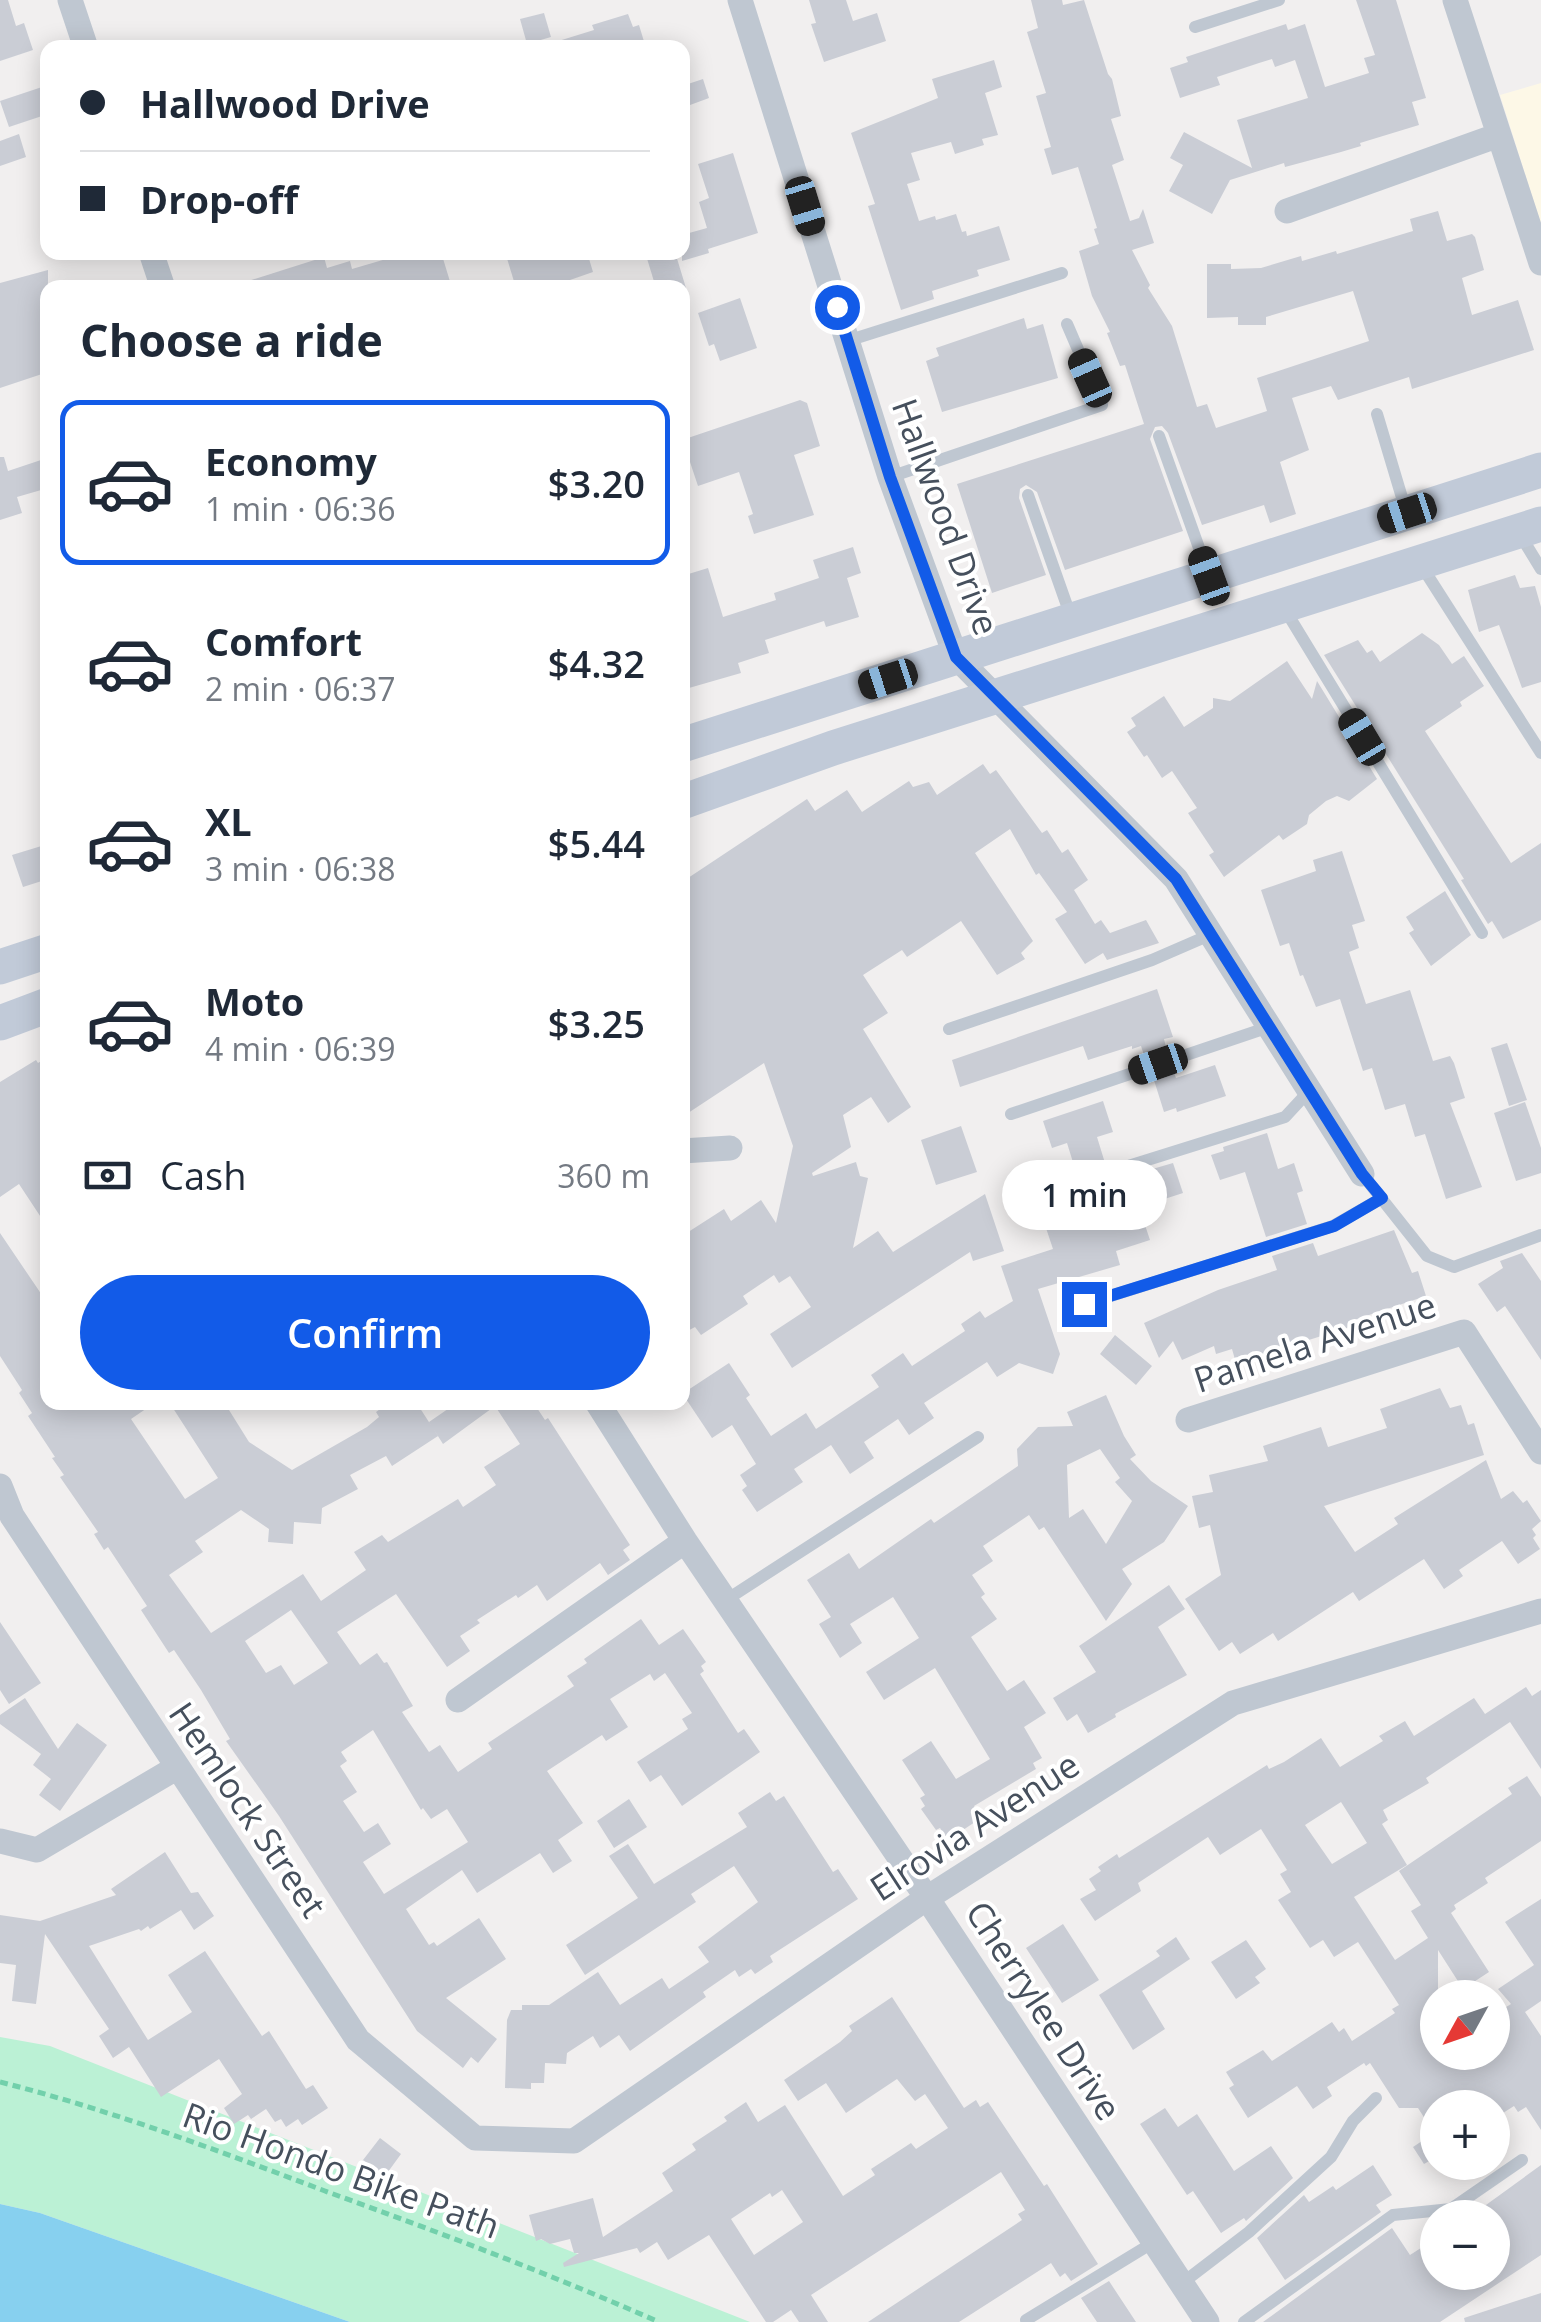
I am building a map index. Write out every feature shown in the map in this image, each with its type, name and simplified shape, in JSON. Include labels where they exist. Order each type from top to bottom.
[{"type":"main road","points":[[690,742],[1541,470]]},
{"type":"main road","points":[[690,799],[833,748],[1529,527]]},
{"type":"main road","points":[[0,967],[40,953]]},
{"type":"main road","points":[[0,1023],[40,1008]]},
{"type":"street","name":"Hallwood Drive","points":[[740,0],[890,477],[956,657],[1176,879],[1362,1174]]},
{"type":"street","points":[[1456,0],[1541,264]]},
{"type":"street","points":[[73,1],[84,40]]},
{"type":"street","points":[[1287,211],[1499,135]]},
{"type":"street","points":[[690,1150],[730,1148]]},
{"type":"street","name":"Pamela Avenue","points":[[1188,1420],[1464,1332],[1541,1452]]},
{"type":"street","name":"Cherrylee Drive","points":[[602,1410],[1207,2322]]},
{"type":"street","name":"Hemlock Street","points":[[0,1486],[12,1516],[358,2040],[475,2138]]},
{"type":"street","points":[[458,1700],[686,1541]]},
{"type":"street","name":"Elrovia Avenue","points":[[475,2138],[574,2141],[928,1898],[1233,1703],[1541,1610]]},
{"type":"street","points":[[0,1840],[36,1850],[176,1768]]},
{"type":"lane","points":[[1195,27],[1279,0]]},
{"type":"lane","points":[[847,341],[1062,274]]},
{"type":"lane","points":[[890,477],[1102,406],[1067,324]]},
{"type":"lane","points":[[1377,414],[1407,513]]},
{"type":"lane","points":[[1159,436],[1209,576]]},
{"type":"lane","points":[[1028,495],[1072,620]]},
{"type":"lane","points":[[1529,527],[1541,569]]},
{"type":"lane","points":[[1419,562],[1541,753]]},
{"type":"lane","points":[[1282,606],[1482,933]]},
{"type":"lane","points":[[950,1029],[1152,960],[1212,934]]},
{"type":"lane","points":[[1011,1114],[1270,1027]]},
{"type":"lane","points":[[1026,1198],[1286,1117],[1310,1090]]},
{"type":"lane","points":[[1362,1174],[1426,1256],[1454,1267],[1541,1235]]},
{"type":"lane","points":[[1084,1304],[1334,1226],[1382,1198]]},
{"type":"lane","points":[[726,1600],[978,1436]]},
{"type":"lane","points":[[1181,2284],[1249,2232],[1331,2157],[1352,2121],[1376,2098]]},
{"type":"lane","points":[[1244,2322],[1393,2215],[1451,2208],[1522,2160]]},
{"type":"lane","points":[[1026,2320],[1154,2242]]},
{"type":"path","name":"Rio Hondo Bike Path","points":[[0,2082],[57,2096],[248,2162],[494,2253],[659,2322]]},
{"type":"shaded area","points":[[1541,83],[1541,224],[1500,95]]},
{"type":"green space","points":[[0,2037],[50,2046],[750,2322],[350,2322],[40,2213],[0,2204]]},
{"type":"water","points":[[0,2204],[40,2213],[350,2322],[0,2322]]},
{"type":"building","points":[[0,0],[8,0],[16,26],[24,23],[33,50],[0,61]]},
{"type":"building","points":[[809,0],[846,0],[853,21],[877,13],[886,41],[824,62],[811,24],[816,23]]},
{"type":"building","points":[[1031,0],[1062,0],[1063,5],[1084,0],[1121,116],[1111,119],[1124,160],[1112,165],[1130,221],[1139,218],[1143,209],[1154,243],[1132,250],[1150,285],[1148,288],[1172,326],[1197,407],[1207,404],[1216,428],[1267,411],[1257,378],[1369,341],[1353,291],[1266,317],[1266,325],[1238,325],[1238,317],[1207,318],[1207,264],[1231,264],[1231,269],[1261,268],[1301,256],[1302,261],[1336,251],[1337,254],[1413,231],[1410,219],[1438,211],[1447,241],[1472,234],[1475,237],[1484,270],[1462,278],[1472,315],[1518,300],[1534,350],[1412,389],[1409,377],[1338,400],[1331,386],[1292,398],[1309,450],[1280,462],[1296,514],[1270,523],[1264,505],[1202,525],[1168,433],[1162,426],[1155,427],[1150,439],[1183,531],[1065,570],[1037,492],[1026,485],[1020,489],[1019,498],[1046,575],[992,593],[957,484],[1144,424],[1125,365],[1120,366],[1107,333],[1110,332],[1092,296],[1079,251],[1099,244],[1078,167],[1052,175],[1044,149],[1051,147],[1036,96],[1046,93],[1027,32],[1038,28]]},
{"type":"building","points":[[1356,0],[1396,0],[1426,98],[1412,102],[1419,125],[1341,152],[1285,167],[1284,163],[1230,180],[1212,214],[1169,191],[1183,165],[1170,158],[1184,132],[1252,168],[1237,120],[1308,98],[1295,60],[1275,67],[1272,59],[1259,63],[1217,77],[1220,85],[1180,98],[1170,68],[1188,62],[1186,57],[1243,38],[1286,24],[1288,30],[1305,24],[1325,87],[1369,73],[1364,58],[1375,55]]},
{"type":"building","points":[[544,13],[551,37],[526,40],[520,19]]},
{"type":"building","points":[[628,14],[633,27],[639,25],[644,40],[562,40],[594,30],[592,25]]},
{"type":"building","points":[[994,60],[1002,87],[985,93],[998,135],[982,139],[984,145],[955,154],[951,142],[911,153],[920,180],[907,184],[919,221],[956,214],[967,236],[999,226],[1010,260],[977,270],[979,276],[932,291],[934,299],[901,310],[868,206],[875,204],[851,133],[938,98],[932,79]]},
{"type":"building","points":[[703,79],[709,98],[690,105],[690,83]]},
{"type":"building","points":[[40,88],[40,117],[9,127],[0,101]]},
{"type":"building","points":[[19,134],[26,157],[0,166],[0,141]]},
{"type":"building","points":[[733,153],[758,233],[690,259],[690,233],[707,228],[699,202],[709,198],[698,164]]},
{"type":"building","points":[[315,260],[325,260],[327,268],[350,261],[352,269],[383,260],[443,260],[450,280],[251,280]]},
{"type":"building","points":[[507,260],[589,260],[593,272],[570,280],[514,280]]},
{"type":"building","points":[[647,260],[677,260],[684,280],[654,280]]},
{"type":"building","points":[[48,270],[48,280],[40,280],[40,375],[0,388],[0,283]]},
{"type":"building","points":[[740,298],[757,348],[720,361],[714,344],[709,346],[698,313]]},
{"type":"building","points":[[1024,318],[1027,329],[1043,324],[1058,378],[942,412],[926,361],[939,356],[936,348]]},
{"type":"building","points":[[800,400],[807,403],[820,446],[794,455],[814,515],[754,534],[748,516],[753,514],[739,472],[698,486],[690,462],[690,437]]},
{"type":"building","points":[[0,457],[4,457],[8,471],[40,460],[40,490],[17,497],[22,513],[0,520]]},
{"type":"building","points":[[853,547],[861,573],[847,578],[859,617],[826,627],[824,621],[765,640],[769,653],[738,663],[741,673],[690,688],[690,574],[708,568],[723,617],[776,600],[774,593],[819,578],[813,560]]},
{"type":"building","points":[[1515,575],[1520,588],[1535,586],[1541,607],[1541,682],[1522,688],[1499,625],[1479,632],[1468,590]]},
{"type":"building","points":[[1422,633],[1439,645],[1452,664],[1464,656],[1484,686],[1425,731],[1511,863],[1541,843],[1541,920],[1503,939],[1492,921],[1488,924],[1324,655],[1358,640],[1380,662]]},
{"type":"building","points":[[1287,661],[1312,699],[1317,681],[1377,779],[1349,801],[1337,796],[1326,801],[1309,815],[1307,824],[1283,840],[1279,835],[1224,877],[1209,855],[1214,852],[1188,813],[1197,808],[1172,771],[1162,778],[1147,755],[1144,757],[1127,732],[1136,726],[1131,718],[1164,696],[1184,727],[1213,708],[1213,698],[1230,701]]},
{"type":"building","points":[[983,764],[990,774],[996,770],[1042,833],[1047,830],[1062,853],[1068,849],[1088,880],[1074,890],[1095,924],[1101,920],[1110,933],[1146,920],[1159,943],[1107,960],[1103,953],[1085,964],[1055,919],[1067,912],[1039,873],[1036,875],[1010,829],[975,853],[1033,941],[1021,953],[1025,959],[997,975],[961,921],[907,957],[902,950],[863,975],[888,1013],[863,1029],[911,1107],[888,1123],[871,1097],[843,1115],[851,1147],[813,1176],[856,1162],[860,1176],[868,1178],[853,1248],[878,1231],[893,1252],[985,1194],[1004,1251],[973,1261],[970,1252],[792,1368],[770,1334],[811,1307],[790,1276],[779,1283],[774,1275],[743,1296],[748,1304],[701,1335],[695,1327],[690,1330],[690,1231],[724,1209],[731,1221],[761,1200],[776,1223],[793,1146],[764,1063],[690,1112],[690,877],[807,799],[815,811],[847,790],[862,812],[909,781],[913,787],[929,782],[937,795]]},
{"type":"building","points":[[40,846],[40,882],[23,887],[12,855]]},
{"type":"building","points":[[1342,851],[1365,921],[1352,925],[1359,948],[1349,952],[1366,1004],[1410,990],[1433,1061],[1450,1056],[1454,1063],[1465,1098],[1450,1103],[1482,1187],[1446,1199],[1425,1134],[1415,1137],[1405,1104],[1385,1110],[1372,1068],[1363,1071],[1340,999],[1316,1007],[1289,943],[1280,946],[1261,890],[1316,871],[1313,860]]},
{"type":"building","points":[[1445,891],[1471,935],[1431,966],[1409,933],[1414,930],[1406,917]]},
{"type":"building","points":[[1157,989],[1173,1037],[1164,1039],[1167,1051],[1145,1058],[1141,1046],[1132,1046],[1088,1060],[1083,1046],[960,1087],[952,1060]]},
{"type":"building","points":[[1507,1043],[1527,1100],[1509,1106],[1491,1048]]},
{"type":"building","points":[[36,1060],[40,1216],[19,1184],[0,1197],[0,1082]]},
{"type":"building","points":[[1215,1065],[1226,1096],[1177,1112],[1176,1108],[1164,1112],[1153,1077],[1173,1070],[1176,1078]]},
{"type":"building","points":[[1103,1101],[1113,1132],[1097,1137],[1105,1163],[1076,1172],[1067,1143],[1052,1148],[1043,1121]]},
{"type":"building","points":[[1525,1102],[1541,1148],[1541,1173],[1516,1181],[1494,1113]]},
{"type":"building","points":[[961,1126],[977,1172],[936,1185],[921,1140]]},
{"type":"building","points":[[1267,1133],[1278,1169],[1294,1163],[1303,1191],[1297,1193],[1307,1224],[1266,1237],[1245,1172],[1220,1180],[1211,1155],[1224,1151],[1223,1147]]},
{"type":"building","points":[[1173,1163],[1183,1193],[1143,1206],[1132,1175]]},
{"type":"building","points":[[1096,1187],[1107,1224],[1141,1213],[1150,1240],[1116,1251],[1120,1265],[1038,1289],[1060,1354],[1053,1374],[1019,1363],[997,1377],[987,1362],[924,1403],[934,1418],[909,1435],[898,1419],[864,1442],[874,1458],[850,1474],[831,1445],[794,1469],[803,1482],[757,1512],[742,1490],[747,1486],[740,1475],[756,1464],[732,1425],[712,1438],[690,1405],[690,1389],[729,1363],[771,1436],[806,1413],[816,1429],[879,1387],[871,1375],[903,1353],[912,1366],[965,1331],[961,1324],[980,1311],[985,1318],[1013,1301],[1001,1266],[1053,1249],[1040,1210],[1052,1201]]},
{"type":"building","points":[[1394,1230],[1412,1273],[1418,1271],[1426,1296],[1351,1321],[1353,1326],[1236,1363],[1232,1349],[1216,1354],[1214,1346],[1182,1360],[1173,1341],[1159,1358],[1144,1323],[1218,1290],[1277,1270],[1272,1256],[1313,1243],[1318,1256]]},
{"type":"building","points":[[0,1233],[40,1292],[40,1410],[144,1410],[131,1419],[185,1499],[218,1478],[174,1410],[229,1410],[249,1442],[292,1470],[367,1427],[379,1417],[379,1410],[421,1410],[432,1428],[429,1422],[446,1410],[490,1410],[443,1444],[438,1436],[392,1466],[386,1456],[350,1475],[358,1489],[322,1508],[321,1524],[294,1522],[293,1544],[268,1542],[269,1529],[241,1510],[195,1541],[203,1552],[169,1575],[211,1633],[303,1574],[321,1601],[366,1570],[354,1552],[382,1535],[388,1542],[458,1499],[463,1507],[496,1485],[484,1467],[520,1444],[498,1410],[538,1410],[545,1420],[548,1418],[630,1545],[623,1550],[630,1560],[608,1575],[600,1563],[547,1601],[537,1585],[518,1598],[516,1595],[460,1636],[470,1651],[447,1667],[396,1594],[337,1632],[360,1665],[377,1653],[387,1662],[413,1706],[402,1712],[429,1752],[440,1745],[458,1772],[492,1749],[488,1743],[574,1686],[567,1676],[587,1663],[584,1659],[641,1619],[659,1645],[683,1629],[706,1662],[700,1674],[738,1733],[744,1729],[760,1752],[682,1806],[661,1775],[650,1782],[637,1762],[688,1729],[682,1719],[692,1713],[665,1673],[654,1681],[650,1674],[610,1699],[628,1727],[606,1741],[602,1735],[547,1771],[583,1823],[558,1840],[572,1861],[553,1873],[540,1853],[477,1893],[462,1870],[406,1909],[429,1945],[434,1942],[437,1946],[479,1918],[506,1959],[446,1998],[497,2039],[478,2063],[471,2057],[463,2068],[417,2031],[279,1816],[226,1741],[230,1739],[201,1690],[174,1650],[169,1653],[141,1610],[147,1606],[108,1547],[104,1550],[94,1534],[98,1532],[60,1477],[64,1475],[52,1458],[55,1457],[28,1416],[32,1413],[19,1393],[22,1390],[0,1356]],"holes":[[[291,1610],[328,1663],[294,1685],[281,1665],[266,1673],[245,1641]],[[373,1730],[421,1810],[431,1819],[447,1809],[468,1842],[384,1894],[363,1862],[391,1844],[378,1823],[364,1832],[343,1801],[357,1792],[340,1766],[347,1761],[341,1752]]]},
{"type":"building","points":[[1522,1253],[1541,1281],[1541,1360],[1505,1306],[1497,1312],[1478,1284],[1503,1268],[1500,1261]]},
{"type":"building","points":[[1115,1335],[1152,1366],[1136,1385],[1100,1354]]},
{"type":"building","points":[[1440,1388],[1450,1408],[1461,1405],[1468,1425],[1474,1423],[1484,1455],[1324,1506],[1355,1552],[1398,1524],[1394,1518],[1486,1460],[1501,1499],[1513,1491],[1523,1503],[1527,1500],[1541,1521],[1532,1529],[1540,1549],[1518,1564],[1502,1541],[1459,1570],[1463,1576],[1444,1589],[1424,1559],[1359,1601],[1353,1592],[1278,1641],[1273,1633],[1240,1654],[1232,1642],[1219,1651],[1185,1599],[1221,1575],[1210,1525],[1199,1528],[1192,1496],[1213,1492],[1209,1475],[1268,1461],[1263,1446],[1321,1427],[1328,1447],[1387,1428],[1380,1409]]},
{"type":"building","points":[[1106,1395],[1136,1455],[1130,1459],[1151,1481],[1188,1506],[1164,1542],[1122,1569],[1132,1584],[1106,1621],[1044,1527],[1039,1530],[1029,1515],[983,1546],[993,1561],[972,1575],[985,1594],[981,1597],[997,1619],[971,1637],[1007,1691],[1024,1680],[1046,1713],[1024,1727],[1042,1758],[1033,1763],[1036,1769],[974,1806],[981,1818],[948,1840],[921,1809],[925,1806],[920,1798],[925,1795],[902,1760],[931,1741],[956,1779],[990,1759],[935,1668],[884,1700],[866,1672],[919,1638],[893,1597],[850,1624],[862,1643],[840,1658],[819,1624],[831,1617],[807,1580],[849,1553],[859,1569],[931,1519],[934,1523],[1018,1466],[1017,1449],[1038,1427],[1073,1426],[1067,1412]],"holes":[[[1100,1449],[1120,1478],[1115,1482],[1132,1501],[1106,1544],[1083,1509],[1069,1518],[1067,1465]]]},
{"type":"building","points":[[1169,1585],[1185,1609],[1158,1627],[1187,1675],[1088,1733],[1077,1714],[1067,1721],[1053,1698],[1096,1672],[1079,1646]]},
{"type":"building","points":[[0,1622],[41,1683],[9,1704],[0,1690]]},
{"type":"building","points":[[1526,1687],[1532,1696],[1541,1690],[1541,1769],[1510,1722],[1426,1778],[1429,1783],[1383,1810],[1388,1820],[1382,1824],[1407,1865],[1354,1897],[1395,1960],[1428,1938],[1411,1911],[1421,1905],[1399,1871],[1512,1794],[1508,1788],[1527,1776],[1541,1797],[1541,1841],[1485,1878],[1488,1883],[1454,1905],[1456,1909],[1451,1913],[1489,1972],[1477,1980],[1457,1980],[1438,1950],[1438,1980],[1420,1980],[1420,2070],[1510,2070],[1510,1981],[1534,1965],[1505,1922],[1541,1899],[1541,2001],[1525,2012],[1541,2036],[1541,2130],[1526,2107],[1518,2112],[1514,2106],[1510,2109],[1510,2090],[1420,2090],[1420,2111],[1399,2108],[1370,2063],[1327,2087],[1332,2096],[1313,2109],[1297,2086],[1248,2118],[1229,2088],[1234,2085],[1226,2072],[1263,2050],[1272,2061],[1332,2022],[1339,2032],[1344,2028],[1352,2041],[1395,2013],[1392,2009],[1399,2005],[1358,1942],[1334,1957],[1323,1940],[1310,1948],[1278,1900],[1291,1892],[1280,1874],[1287,1870],[1261,1829],[1220,1855],[1208,1837],[1138,1883],[1141,1891],[1095,1921],[1080,1899],[1096,1890],[1089,1879],[1117,1854],[1119,1858],[1267,1765],[1269,1769],[1284,1762],[1321,1738],[1340,1767],[1383,1741],[1379,1736],[1405,1721],[1414,1736],[1474,1698],[1485,1714]],"holes":[[[1341,1802],[1367,1843],[1332,1864],[1305,1825]]]},
{"type":"building","points":[[25,1698],[58,1749],[77,1723],[107,1745],[60,1811],[39,1795],[51,1779],[33,1765],[41,1754],[0,1724],[0,1715]]},
{"type":"building","points":[[770,1792],[776,1801],[784,1796],[833,1872],[838,1869],[858,1899],[770,1956],[773,1962],[755,1974],[751,1969],[739,1977],[735,1970],[703,1992],[706,1997],[630,2051],[619,2035],[600,2048],[593,2036],[567,2053],[566,2064],[545,2063],[544,2083],[531,2083],[531,2089],[505,2088],[507,2020],[511,2010],[522,2010],[522,2005],[549,2005],[598,1972],[620,2005],[662,1978],[669,1989],[709,1962],[698,1947],[758,1902],[734,1866],[691,1894],[696,1902],[585,1975],[566,1945],[638,1898],[609,1856],[628,1844],[654,1884],[747,1827],[738,1813]]},
{"type":"building","points":[[629,1799],[647,1827],[614,1848],[597,1821]]},
{"type":"building","points":[[165,1852],[191,1893],[198,1892],[214,1916],[194,1930],[181,1910],[150,1929],[148,1926],[89,1946],[148,2040],[192,2012],[168,1975],[205,1951],[262,2036],[269,2031],[306,2089],[313,2085],[328,2108],[302,2125],[298,2119],[286,2127],[281,2119],[275,2122],[266,2109],[234,2124],[224,2108],[242,2094],[219,2059],[161,2097],[129,2047],[113,2058],[99,2036],[109,2029],[45,1934],[36,2004],[12,2001],[16,1965],[0,1963],[0,1915],[40,1921],[116,1895],[111,1889]]},
{"type":"building","points":[[1063,1924],[1099,1980],[1062,2003],[1026,1948]]},
{"type":"building","points":[[1176,1937],[1190,1959],[1142,1991],[1165,2029],[1133,2050],[1099,1995],[1160,1956],[1156,1951]]},
{"type":"building","points":[[1246,1940],[1266,1969],[1255,1977],[1260,1983],[1236,1999],[1211,1962]]},
{"type":"building","points":[[892,1997],[964,2108],[976,2100],[980,2107],[988,2102],[1098,2264],[1071,2281],[1065,2273],[1060,2277],[1051,2263],[959,2322],[868,2322],[1022,2220],[1018,2214],[1025,2210],[1001,2172],[811,2295],[828,2322],[799,2322],[791,2310],[773,2322],[766,2322],[709,2235],[668,2260],[657,2242],[640,2253],[637,2248],[564,2267],[563,2263],[579,2253],[574,2253],[570,2239],[550,2244],[541,2239],[536,2241],[529,2215],[593,2198],[603,2237],[673,2191],[662,2173],[696,2150],[692,2144],[727,2121],[724,2117],[746,2102],[758,2122],[785,2105],[843,2196],[875,2175],[871,2169],[911,2143],[916,2149],[948,2128],[925,2094],[915,2101],[897,2079],[846,2113],[826,2083],[798,2101],[784,2080],[840,2042],[852,2031],[849,2026]],"holes":[[[782,2190],[803,2222],[754,2255],[731,2219],[770,2193],[772,2197]]]},
{"type":"building","points":[[1165,2108],[1178,2127],[1197,2114],[1234,2171],[1271,2146],[1293,2178],[1246,2221],[1244,2218],[1221,2233],[1193,2191],[1187,2195],[1140,2124]]},
{"type":"building","points":[[380,2138],[401,2154],[385,2176],[363,2160]]},
{"type":"building","points":[[1373,2165],[1392,2195],[1376,2205],[1381,2212],[1285,2280],[1257,2238],[1304,2195],[1309,2202],[1333,2186],[1336,2190]]},
{"type":"building","points":[[1541,2165],[1541,2255],[1510,2276],[1510,2200],[1493,2200]]},
{"type":"building","points":[[1392,2228],[1410,2255],[1420,2249],[1420,2290],[1488,2290],[1440,2322],[1263,2322]]},
{"type":"building","points":[[1109,2281],[1136,2322],[1097,2322],[1081,2298]]},
{"type":"building","points":[[1541,2293],[1541,2322],[1465,2322],[1464,2318]]},
{"type":"route","points":[[837,307],[890,477],[956,657],[1176,879],[1362,1174],[1382,1198],[1334,1226],[1084,1304]]}]
